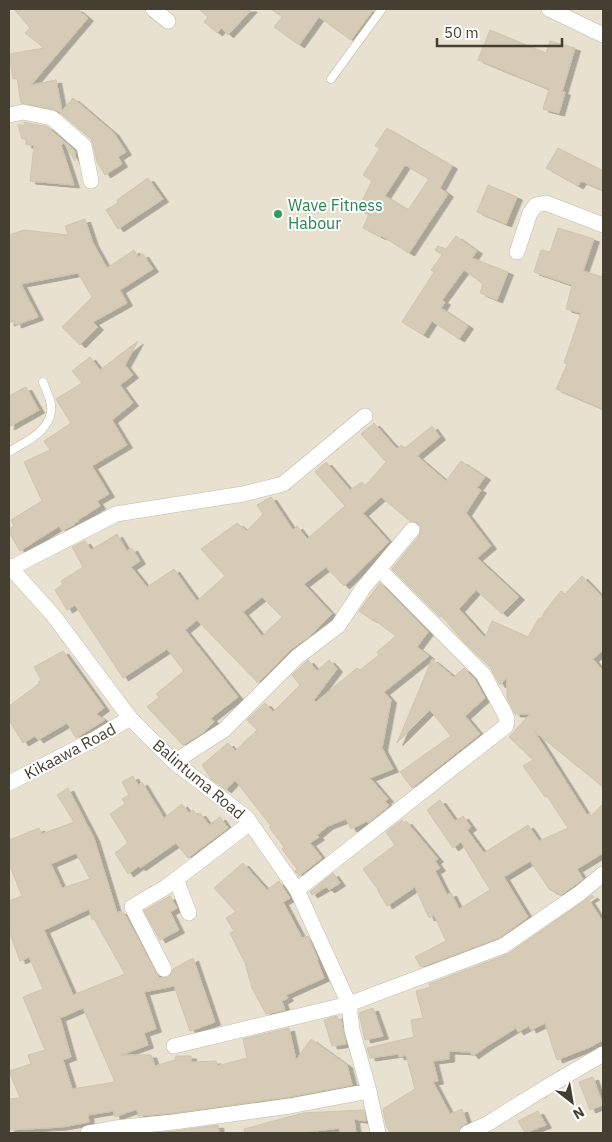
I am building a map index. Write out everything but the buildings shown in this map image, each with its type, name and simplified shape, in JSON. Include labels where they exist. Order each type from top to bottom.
[{"type":"street","points":[[153,9],[168,22]]},
{"type":"street","points":[[549,9],[603,35]]},
{"type":"street","points":[[9,115],[23,112],[52,118],[84,146],[91,181]]},
{"type":"street","points":[[517,252],[530,213],[536,205],[546,203],[603,225]]},
{"type":"street","points":[[10,567],[116,514],[243,494],[283,484],[365,416]]},
{"type":"street","points":[[174,762],[224,730],[297,657],[338,626],[364,587],[412,530]]},
{"type":"street","name":"Balintuma Road","points":[[10,567],[53,615],[130,718],[174,762],[247,818],[297,890],[349,1004],[352,1030],[369,1091],[378,1133]]},
{"type":"street","points":[[297,890],[506,726],[507,719],[504,712],[483,674],[379,569]]},
{"type":"street","name":"Kikaawa Road","points":[[9,783],[95,739],[130,718]]},
{"type":"street","points":[[164,969],[132,907],[176,879],[250,823]]},
{"type":"street","points":[[174,1046],[349,1004],[503,946],[580,893],[603,874]]},
{"type":"street","points":[[176,879],[189,913]]},
{"type":"street","points":[[467,1133],[487,1124],[603,1054]]},
{"type":"street","points":[[88,1133],[290,1106],[369,1091]]},
{"type":"lane","points":[[331,79],[382,9]]},
{"type":"lane","points":[[9,452],[36,436],[46,426],[52,412],[50,400],[42,382]]},
{"type":"shaded area","points":[[9,9],[603,9],[603,1133],[9,1133]]},
{"type":"place","name":"Wave Fitness Habour","points":[[278,214]]}]
